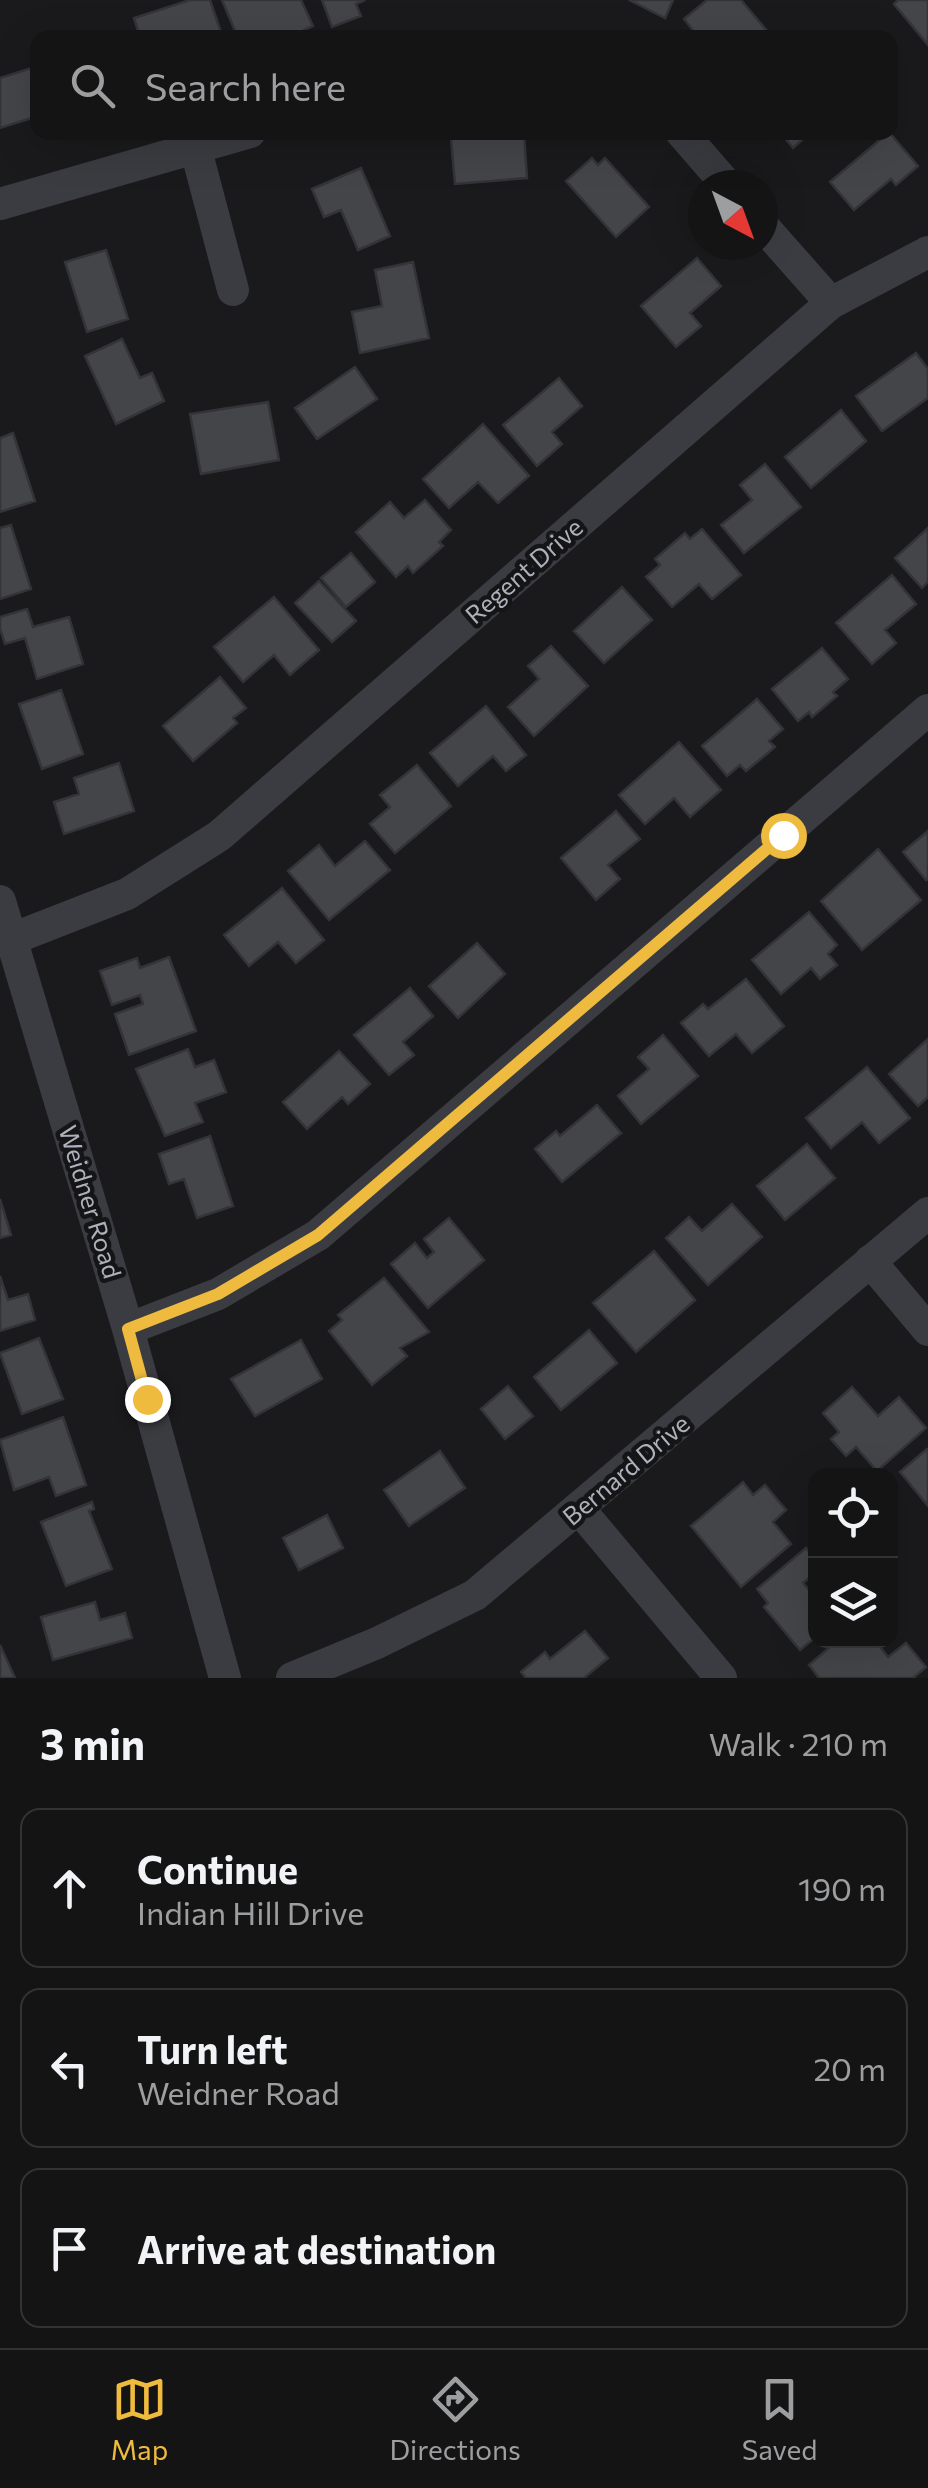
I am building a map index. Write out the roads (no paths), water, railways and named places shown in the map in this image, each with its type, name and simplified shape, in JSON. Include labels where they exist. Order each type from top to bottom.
[{"type":"street","points":[[0,204],[226,140]]},
{"type":"street","points":[[688,140],[714,170]]},
{"type":"street","points":[[196,150],[233,290]]},
{"type":"street","points":[[778,243],[831,303]]},
{"type":"street","name":"Regent Drive","points":[[12,938],[127,894],[219,836],[831,303],[928,252]]},
{"type":"street","points":[[128,1329],[218,1294],[318,1235],[928,710]]},
{"type":"street","name":"Weidner Road","points":[[0,900],[128,1329],[225,1678]]},
{"type":"street","name":"Bernard Drive","points":[[292,1678],[378,1644],[474,1595],[580,1510],[928,1213]]},
{"type":"street","points":[[870,1261],[928,1330]]},
{"type":"street","points":[[580,1510],[721,1678]]}]
